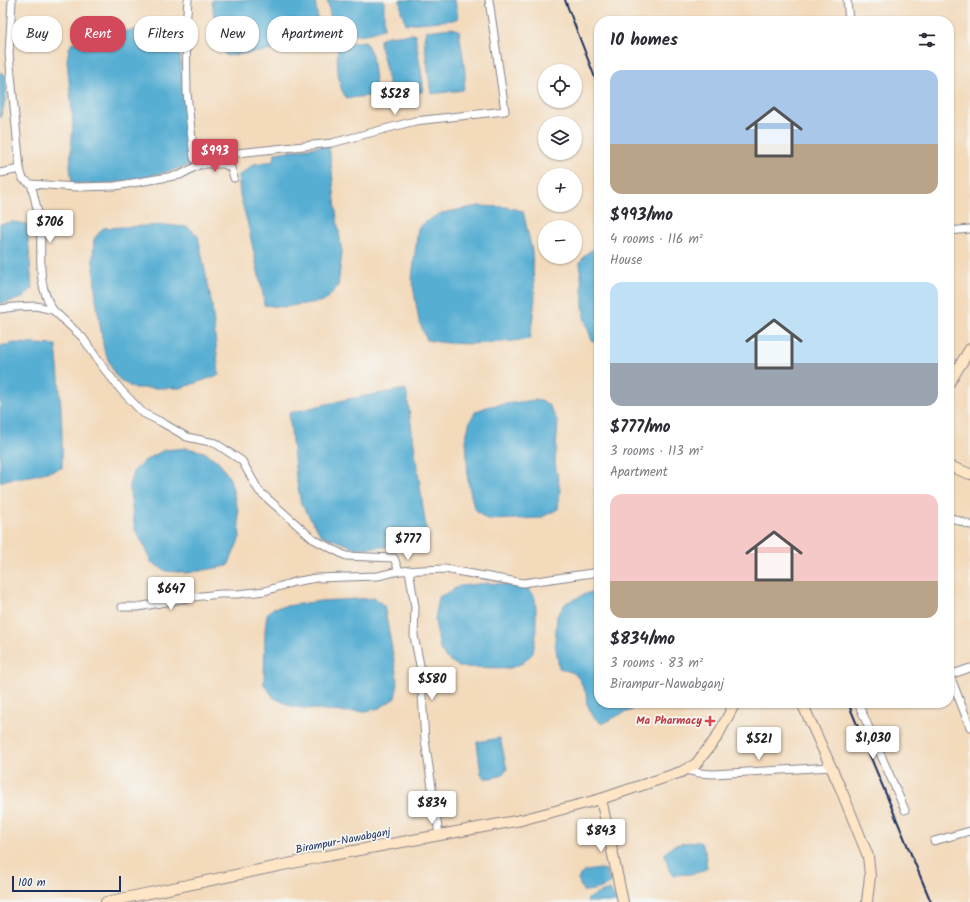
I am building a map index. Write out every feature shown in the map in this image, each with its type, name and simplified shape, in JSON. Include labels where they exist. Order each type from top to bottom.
[{"type":"main road","points":[[954,375],[970,349]]},
{"type":"main road","points":[[954,468],[970,474]]},
{"type":"main road","name":"Birampur-Nawabganj","points":[[106,902],[321,857],[521,820],[601,799],[686,770],[696,764],[717,736],[732,708]]},
{"type":"main road","points":[[804,708],[831,767],[868,856],[870,876],[867,902]]},
{"type":"main road","points":[[601,799],[623,902]]},
{"type":"street","points":[[12,0],[9,54],[20,169],[23,179],[31,184],[77,186],[115,186],[180,176],[218,155],[332,143],[415,121],[505,111],[489,0]]},
{"type":"street","points":[[188,0],[186,26],[187,93],[194,158],[201,165]]},
{"type":"street","points":[[847,0],[849,16]]},
{"type":"street","points":[[201,165],[210,163],[224,164],[231,168],[234,178]]},
{"type":"street","points":[[0,173],[20,169]]},
{"type":"street","points":[[31,184],[40,225],[41,279],[46,299],[53,310],[83,338],[102,366],[143,414],[162,422],[187,437],[216,443],[242,461],[259,491],[313,539],[346,556],[394,558],[399,571]]},
{"type":"street","points":[[954,231],[970,229]]},
{"type":"street","points":[[0,309],[36,306],[53,310]]},
{"type":"street","points":[[954,519],[970,525]]},
{"type":"street","points":[[122,607],[138,607],[193,597],[265,591],[294,582],[316,578],[378,576],[409,570],[444,569],[523,583],[594,573]]},
{"type":"street","points":[[409,570],[415,607],[414,636],[420,665],[425,740],[439,835]]},
{"type":"street","points":[[954,673],[970,668]]},
{"type":"street","points":[[954,686],[970,726]]},
{"type":"street","points":[[860,708],[905,810]]},
{"type":"street","points":[[686,770],[713,774],[831,767]]},
{"type":"street","points":[[934,840],[970,831]]},
{"type":"water","points":[[212,0],[315,0],[317,16],[267,16],[267,51],[259,52],[259,16],[214,16]]},
{"type":"water","points":[[327,0],[384,0],[384,28],[372,33],[357,35],[357,16],[330,16]]},
{"type":"water","points":[[400,0],[455,0],[458,18],[453,20],[406,24],[401,11]]},
{"type":"water","points":[[451,28],[459,30],[465,69],[465,84],[463,90],[431,94],[424,39],[426,31]]},
{"type":"water","points":[[134,30],[134,52],[179,52],[192,165],[133,180],[103,184],[72,183],[70,167],[73,122],[67,60],[69,49],[70,47],[70,52],[126,52],[127,31]]},
{"type":"water","points":[[415,34],[423,83],[422,92],[395,92],[391,90],[389,84],[380,39],[393,35]]},
{"type":"water","points":[[365,41],[372,55],[376,90],[371,96],[347,98],[340,82],[337,60],[338,52],[357,52],[357,42]]},
{"type":"water","points":[[224,52],[258,52],[226,56]]},
{"type":"water","points":[[0,72],[6,75],[7,86],[5,103],[0,118]]},
{"type":"water","points":[[329,145],[342,252],[338,286],[325,301],[283,307],[264,305],[263,294],[240,195],[238,176],[254,164],[274,161],[275,153]]},
{"type":"water","points":[[479,206],[506,207],[523,211],[532,251],[535,299],[530,339],[466,344],[427,340],[419,321],[412,279],[418,228],[430,219],[442,213]]},
{"type":"water","points":[[13,222],[27,224],[32,288],[23,298],[0,304],[0,224]]},
{"type":"water","points":[[165,225],[188,227],[198,236],[212,305],[219,375],[181,388],[133,388],[115,375],[104,350],[96,299],[93,260],[94,239],[103,228]]},
{"type":"water","points":[[594,249],[594,342],[592,341],[584,317],[580,264],[582,264],[582,259],[587,253]]},
{"type":"water","points":[[15,343],[56,345],[61,406],[62,468],[0,482],[0,346]]},
{"type":"water","points":[[406,389],[428,542],[410,546],[356,548],[321,535],[301,504],[296,477],[289,413],[348,399]]},
{"type":"water","points":[[535,400],[549,405],[558,422],[555,463],[560,490],[558,509],[540,518],[489,520],[482,516],[474,508],[468,482],[466,437],[470,421],[476,411],[490,406]]},
{"type":"water","points":[[187,448],[204,452],[219,462],[230,479],[238,510],[240,537],[228,566],[187,573],[166,571],[151,562],[145,547],[135,530],[129,486],[133,472],[144,461],[164,450]]},
{"type":"water","points":[[488,583],[514,585],[528,588],[535,598],[536,635],[533,653],[523,663],[510,668],[459,667],[445,657],[440,649],[435,620],[439,597],[460,586]]},
{"type":"water","points":[[594,592],[594,708],[634,708],[602,724],[593,716],[587,704],[586,693],[579,679],[574,673],[559,668],[555,642],[557,616],[566,603]]},
{"type":"water","points":[[375,598],[384,606],[398,684],[395,698],[380,708],[366,711],[342,712],[294,707],[274,698],[264,684],[265,631],[267,614],[273,608],[320,601]]},
{"type":"water","points":[[500,738],[507,769],[498,776],[485,778],[481,774],[477,742]]},
{"type":"water","points":[[696,841],[701,843],[705,851],[707,868],[696,873],[674,875],[669,868],[665,853],[674,845]]},
{"type":"water","points":[[600,869],[606,870],[610,883],[604,887],[590,891],[583,891],[578,880],[580,875],[586,871]]},
{"type":"water","points":[[610,890],[617,902],[587,902],[588,899],[597,894]]},
{"type":"railway","points":[[565,0],[594,75]]},
{"type":"railway","points":[[850,708],[931,902]]},
{"type":"place","name":"Ma Pharmacy","points":[[710,721]]}]
